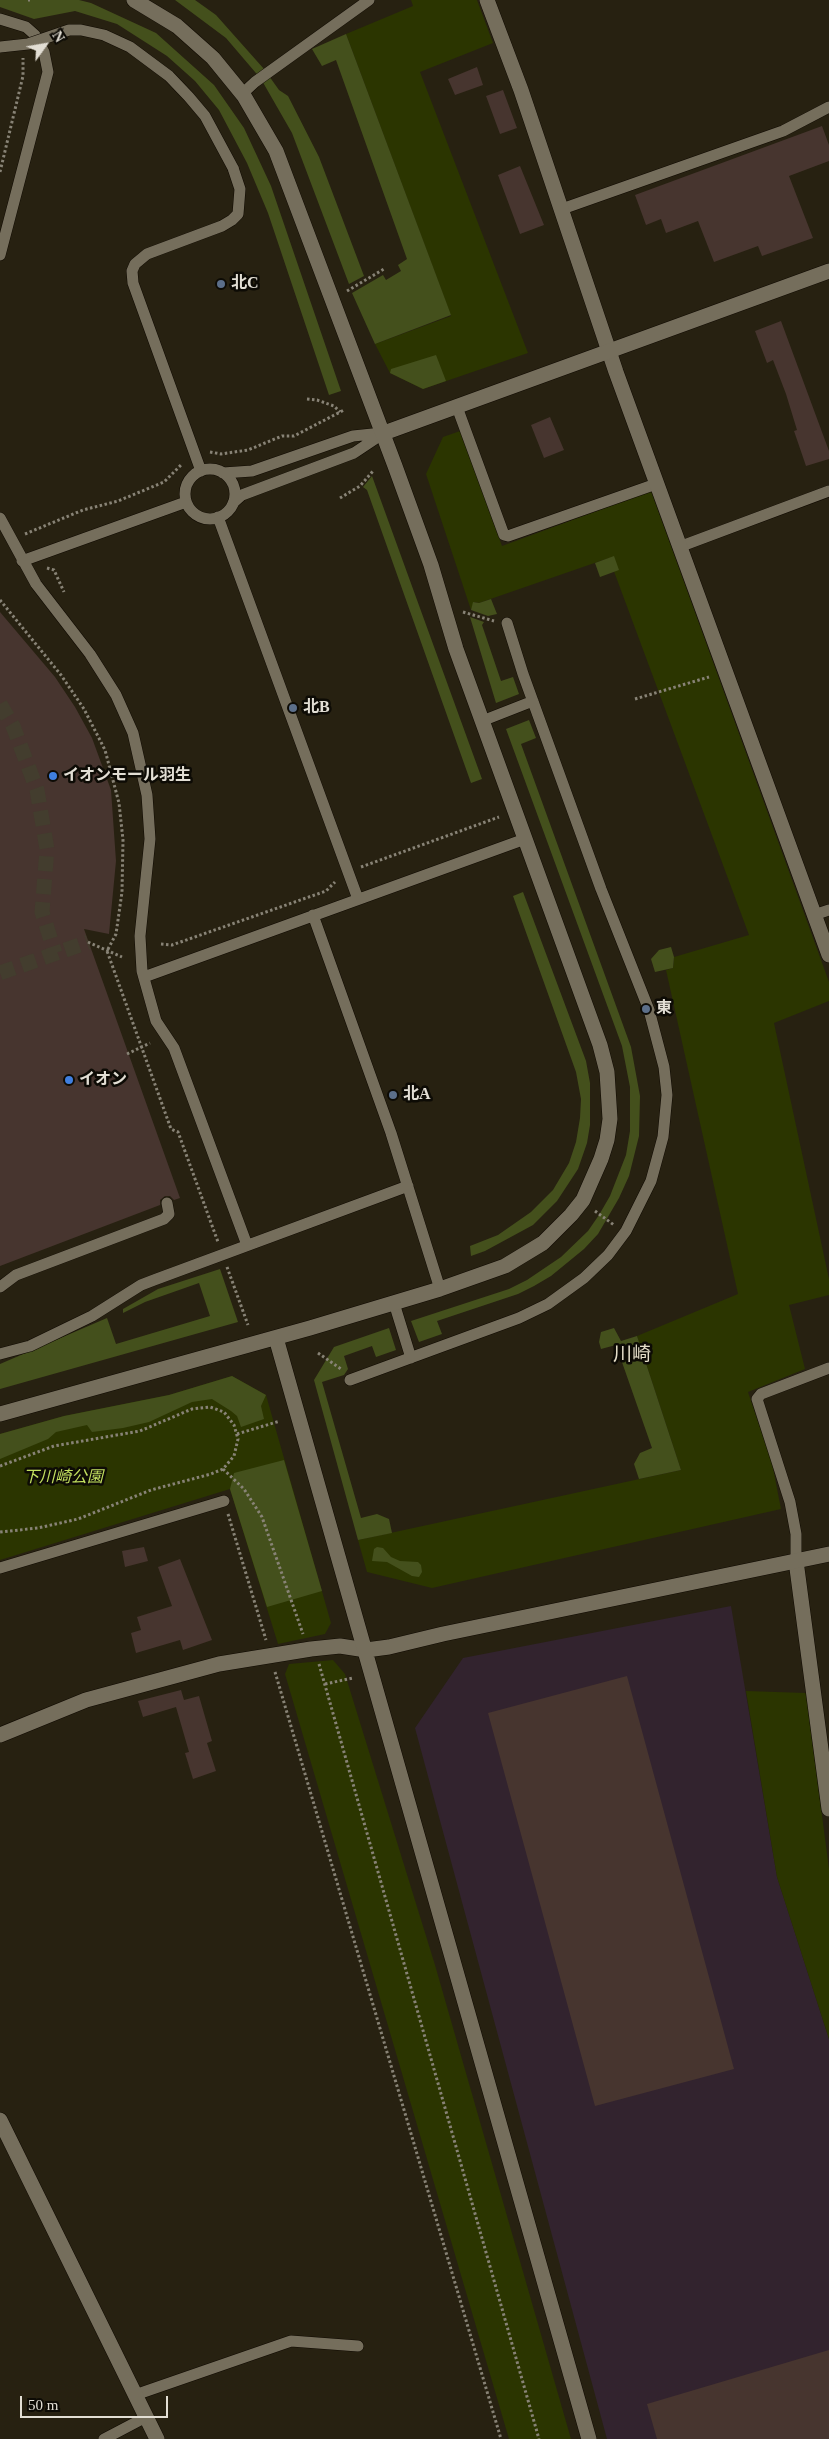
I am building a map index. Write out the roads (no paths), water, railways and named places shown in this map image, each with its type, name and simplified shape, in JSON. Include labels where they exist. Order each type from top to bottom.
[{"type":"street","points":[[0,1414],[276,1338],[440,1289],[496,1270],[543,1243],[583,1200],[593,1181],[608,1140],[610,1100],[607,1072],[600,1045],[482,721],[384,433],[276,151],[242,94],[200,44],[177,26],[134,0]]},
{"type":"street","points":[[487,0],[562,209],[656,484],[829,954]]},
{"type":"street","points":[[384,433],[829,271]]},
{"type":"street","points":[[276,1338],[589,2439]]},
{"type":"street","points":[[0,1734],[86,1700],[219,1664],[340,1646],[366,1650],[389,1647],[443,1634],[829,1554]]},
{"type":"street","points":[[796,1561],[829,1809]]},
{"type":"street","points":[[0,2120],[157,2439]]},
{"type":"lane","points":[[242,94],[255,82],[369,0]]},
{"type":"lane","points":[[0,19],[26,27],[35,35],[44,52],[48,72],[0,255]]},
{"type":"lane","points":[[0,47],[28,44],[69,30],[81,30],[104,35],[130,46],[169,76],[189,96],[205,116],[233,168],[240,189],[238,214],[222,226],[147,254],[135,264],[132,271],[133,283],[201,470]]},
{"type":"lane","points":[[562,209],[782,131],[829,107]]},
{"type":"lane","points":[[457,407],[504,535],[508,536],[656,484]]},
{"type":"lane","points":[[384,433],[354,452],[242,495],[229,509],[218,517],[208,519],[199,516],[191,510],[186,502],[188,483],[201,470],[213,469],[223,473],[252,471],[348,438],[384,433]]},
{"type":"lane","points":[[223,473],[233,486],[233,503]]},
{"type":"lane","points":[[679,547],[829,491]]},
{"type":"lane","points":[[22,562],[186,502]]},
{"type":"lane","points":[[218,517],[358,899]]},
{"type":"lane","points":[[0,518],[22,562],[36,584],[97,665],[116,695],[133,733],[147,795],[150,839],[140,936],[144,978],[156,1020],[174,1048],[247,1245]]},
{"type":"lane","points":[[350,1380],[520,1318],[548,1304],[590,1272],[608,1255],[624,1233],[650,1181],[663,1137],[668,1095],[664,1067],[641,988],[604,896],[533,701],[507,623]]},
{"type":"lane","points":[[482,721],[533,701]]},
{"type":"lane","points":[[144,978],[525,839]]},
{"type":"lane","points":[[814,915],[829,910]]},
{"type":"lane","points":[[313,916],[408,1186],[440,1289]]},
{"type":"lane","points":[[0,1354],[30,1346],[92,1316],[141,1285],[408,1186]]},
{"type":"lane","points":[[0,1287],[16,1274],[164,1219],[169,1214],[167,1203]]},
{"type":"lane","points":[[394,1303],[411,1358]]},
{"type":"lane","points":[[796,1561],[796,1534],[790,1502],[757,1399],[761,1394],[829,1368]]},
{"type":"lane","points":[[0,1568],[224,1501]]},
{"type":"lane","points":[[135,2394],[291,2341],[358,2346]]},
{"type":"lane","points":[[104,2439],[146,2417]]},
{"type":"tunnel","points":[[0,704],[13,726],[37,790],[47,849],[42,912],[55,953]]},
{"type":"tunnel","points":[[0,973],[88,942]]},
{"type":"place","name":"北C","points":[[221,284]]},
{"type":"place","name":"北B","points":[[293,708]]},
{"type":"place","name":"イオンモール羽生","points":[[53,776]]},
{"type":"place","name":"東","points":[[646,1009]]},
{"type":"place","name":"イオン","points":[[69,1080]]},
{"type":"place","name":"北A","points":[[393,1095]]},
{"type":"district","name":"川崎","points":[[632,1355]]},
{"type":"park label","name":"下川崎公園","points":[[63,1478]]}]
